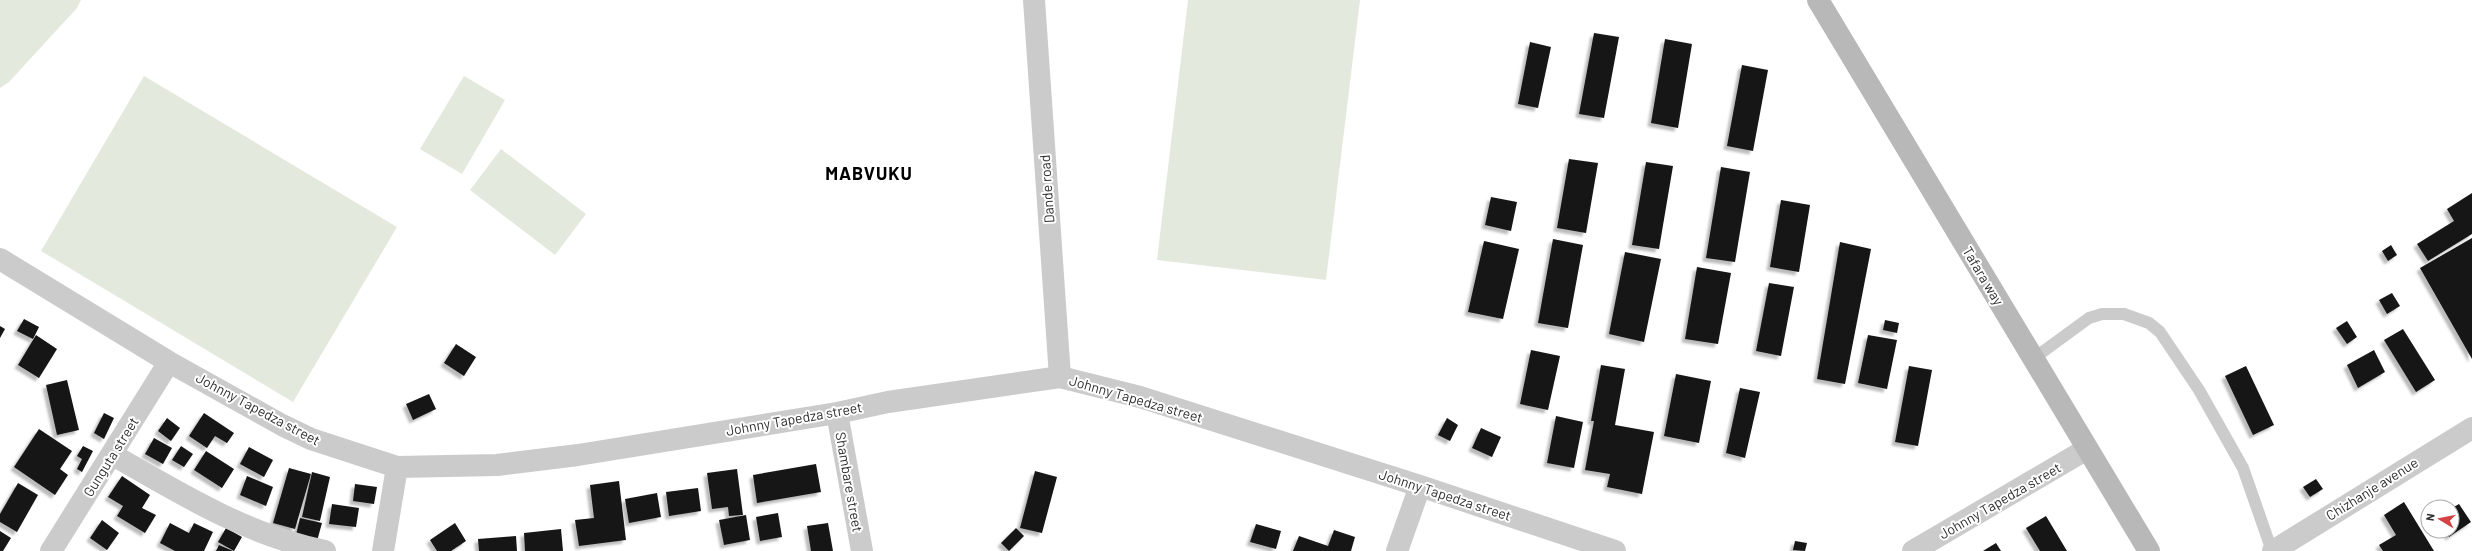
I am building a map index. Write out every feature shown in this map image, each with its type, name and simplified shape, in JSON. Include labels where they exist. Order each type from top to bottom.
[{"type":"street","name":"Dande road","points":[[1034,0],[1060,378]]},
{"type":"street","name":"Tafara way","points":[[1818,0],[2149,551]]},
{"type":"street","name":"Johnny Tapedza street","points":[[0,259],[169,362],[304,436],[398,467],[497,465],[666,442],[837,413],[888,402],[1060,378],[1140,397],[1420,486],[1615,551]]},
{"type":"street","name":"Gunguta street","points":[[51,551],[112,456],[169,362]]},
{"type":"street","name":"Shambare street","points":[[837,413],[862,551]]},
{"type":"street","name":"Chizhanje avenue","points":[[2272,551],[2472,428]]},
{"type":"street","name":"Johnny Tapedza street","points":[[1913,551],[2087,449]]},
{"type":"street","points":[[112,456],[231,521],[274,538],[324,551]]},
{"type":"street","points":[[383,551],[398,467]]},
{"type":"street","points":[[1397,551],[1420,486]]},
{"type":"lane","points":[[2033,359],[2071,330],[2096,316],[2112,312],[2124,314],[2149,323],[2160,332],[2199,390],[2243,468],[2272,551]]},
{"type":"shaded area","points":[[0,0],[81,0],[77,8],[9,82],[0,88]]},
{"type":"shaded area","points":[[1188,0],[1360,0],[1326,280],[1157,260]]},
{"type":"shaded area","points":[[144,76],[397,227],[293,402],[41,251]]},
{"type":"shaded area","points":[[464,76],[505,100],[462,174],[420,149]]},
{"type":"shaded area","points":[[501,149],[586,214],[555,255],[470,190]]},
{"type":"building","points":[[1594,33],[1619,37],[1604,118],[1579,114]]},
{"type":"building","points":[[1665,39],[1692,44],[1678,128],[1651,123]]},
{"type":"building","points":[[1530,42],[1551,47],[1538,108],[1518,104]]},
{"type":"building","points":[[1742,65],[1768,70],[1753,151],[1727,146]]},
{"type":"building","points":[[1569,159],[1598,163],[1586,233],[1557,228]]},
{"type":"building","points":[[1646,162],[1673,166],[1659,249],[1632,245]]},
{"type":"building","points":[[1721,167],[1750,172],[1735,262],[1706,258]]},
{"type":"building","points":[[2472,193],[2472,234],[2428,261],[2417,244],[2454,221],[2447,209]]},
{"type":"building","points":[[1491,197],[1517,202],[1511,231],[1485,225]]},
{"type":"building","points":[[1781,200],[1810,205],[1799,272],[1770,267]]},
{"type":"building","points":[[2472,238],[2472,359],[2420,268]]},
{"type":"building","points":[[1553,239],[1583,245],[1568,328],[1538,323]]},
{"type":"building","points":[[1484,241],[1519,249],[1503,319],[1468,312]]},
{"type":"building","points":[[1840,242],[1871,249],[1845,384],[1817,379]]},
{"type":"building","points":[[2391,245],[2397,255],[2388,261],[2382,251]]},
{"type":"building","points":[[1625,252],[1661,259],[1644,342],[1609,334]]},
{"type":"building","points":[[1697,267],[1731,273],[1718,344],[1685,339]]},
{"type":"building","points":[[1769,283],[1794,287],[1781,356],[1756,351]]},
{"type":"building","points":[[2392,293],[2400,306],[2387,314],[2379,300]]},
{"type":"building","points":[[24,319],[39,327],[33,339],[17,331]]},
{"type":"building","points":[[1885,320],[1899,323],[1897,333],[1883,330]]},
{"type":"building","points":[[2347,321],[2357,337],[2347,344],[2336,328]]},
{"type":"building","points":[[0,326],[5,329],[0,338]]},
{"type":"building","points":[[2403,329],[2435,380],[2416,392],[2384,340]]},
{"type":"building","points":[[36,335],[57,349],[39,378],[18,365]]},
{"type":"building","points":[[1868,335],[1897,340],[1887,389],[1858,383]]},
{"type":"building","points":[[456,344],[476,357],[464,376],[444,363]]},
{"type":"building","points":[[1531,350],[1560,356],[1548,410],[1520,404]]},
{"type":"building","points":[[2374,350],[2385,372],[2358,388],[2347,365]]},
{"type":"building","points":[[1601,365],[1625,369],[1615,425],[1654,432],[1642,494],[1607,487],[1610,474],[1585,470],[1594,421],[1591,421]]},
{"type":"building","points":[[1909,366],[1932,370],[1918,446],[1895,442]]},
{"type":"building","points":[[2246,366],[2274,425],[2253,435],[2225,376]]},
{"type":"building","points":[[1676,374],[1711,381],[1699,443],[1664,436]]},
{"type":"building","points":[[67,380],[79,430],[57,435],[46,385]]},
{"type":"building","points":[[1740,388],[1760,392],[1745,458],[1726,453]]},
{"type":"building","points":[[429,394],[436,409],[413,420],[406,404]]},
{"type":"building","points":[[104,413],[114,418],[104,439],[94,433]]},
{"type":"building","points":[[204,413],[234,433],[227,443],[215,436],[207,448],[189,436]]},
{"type":"building","points":[[1556,416],[1583,422],[1574,468],[1547,463]]},
{"type":"building","points":[[167,418],[180,428],[171,441],[158,431]]},
{"type":"building","points":[[1447,418],[1458,425],[1450,441],[1438,435]]},
{"type":"building","points":[[1481,428],[1501,437],[1492,457],[1472,448]]},
{"type":"building","points":[[39,429],[72,451],[60,469],[68,475],[55,495],[14,467]]},
{"type":"building","points":[[154,438],[172,448],[163,464],[145,454]]},
{"type":"building","points":[[83,446],[93,451],[82,472],[77,469],[82,459],[77,456]]},
{"type":"building","points":[[181,446],[193,454],[184,467],[172,460]]},
{"type":"building","points":[[249,447],[273,460],[264,477],[240,464]]},
{"type":"building","points":[[206,451],[234,469],[222,488],[194,470]]},
{"type":"building","points":[[816,464],[821,492],[757,503],[753,475]]},
{"type":"building","points":[[289,468],[311,474],[295,529],[273,523]]},
{"type":"building","points":[[737,469],[743,515],[729,516],[728,507],[712,509],[707,473]]},
{"type":"building","points":[[1035,471],[1057,477],[1042,533],[1020,528]]},
{"type":"building","points":[[312,472],[330,477],[320,521],[302,517]]},
{"type":"building","points":[[122,476],[150,495],[142,508],[156,515],[145,533],[117,516],[123,506],[108,497]]},
{"type":"building","points":[[247,476],[273,487],[266,506],[240,495]]},
{"type":"building","points":[[2316,479],[2323,489],[2310,497],[2303,487]]},
{"type":"building","points":[[619,481],[626,540],[579,546],[575,520],[594,518],[590,485]]},
{"type":"building","points":[[18,483],[38,495],[17,532],[0,522],[0,514]]},
{"type":"building","points":[[355,484],[377,487],[374,504],[353,501]]},
{"type":"building","points":[[698,488],[701,511],[669,516],[666,492]]},
{"type":"building","points":[[657,493],[661,517],[629,523],[625,499]]},
{"type":"building","points":[[2404,502],[2420,528],[2420,539],[2427,539],[2434,551],[2383,551],[2379,545],[2396,535],[2384,515]]},
{"type":"building","points":[[332,504],[359,508],[356,527],[329,524]]},
{"type":"building","points":[[2460,506],[2471,522],[2460,530]]},
{"type":"building","points":[[778,513],[782,537],[760,541],[756,517]]},
{"type":"building","points":[[746,515],[750,540],[724,545],[719,520]]},
{"type":"building","points":[[2046,516],[2067,551],[2040,551],[2026,528]]},
{"type":"building","points":[[300,518],[322,523],[317,541],[296,535]]},
{"type":"building","points":[[102,520],[119,533],[107,550],[90,538]]},
{"type":"building","points":[[170,523],[189,533],[194,523],[213,532],[204,551],[175,551],[160,543]]},
{"type":"building","points":[[455,523],[466,541],[451,551],[437,551],[430,540]]},
{"type":"building","points":[[828,523],[833,551],[811,551],[807,526]]},
{"type":"building","points":[[1256,524],[1281,531],[1276,549],[1250,542]]},
{"type":"building","points":[[226,528],[242,537],[234,551],[218,542]]},
{"type":"building","points":[[1016,528],[1024,536],[1009,551],[1001,543]]},
{"type":"building","points":[[561,529],[563,551],[525,551],[524,533]]},
{"type":"building","points":[[1334,530],[1355,537],[1351,551],[1293,551],[1299,536],[1328,546]]},
{"type":"building","points":[[0,531],[11,538],[3,551],[0,551]]},
{"type":"building","points":[[516,536],[517,551],[479,551],[478,539]]},
{"type":"building","points":[[1795,541],[1807,543],[1805,551],[1793,550]]},
{"type":"building","points":[[1996,543],[2001,551],[1983,551]]},
{"type":"building","points":[[219,545],[233,551],[216,551]]},
{"type":"district","name":"MABVUKU","points":[[869,174]]}]
